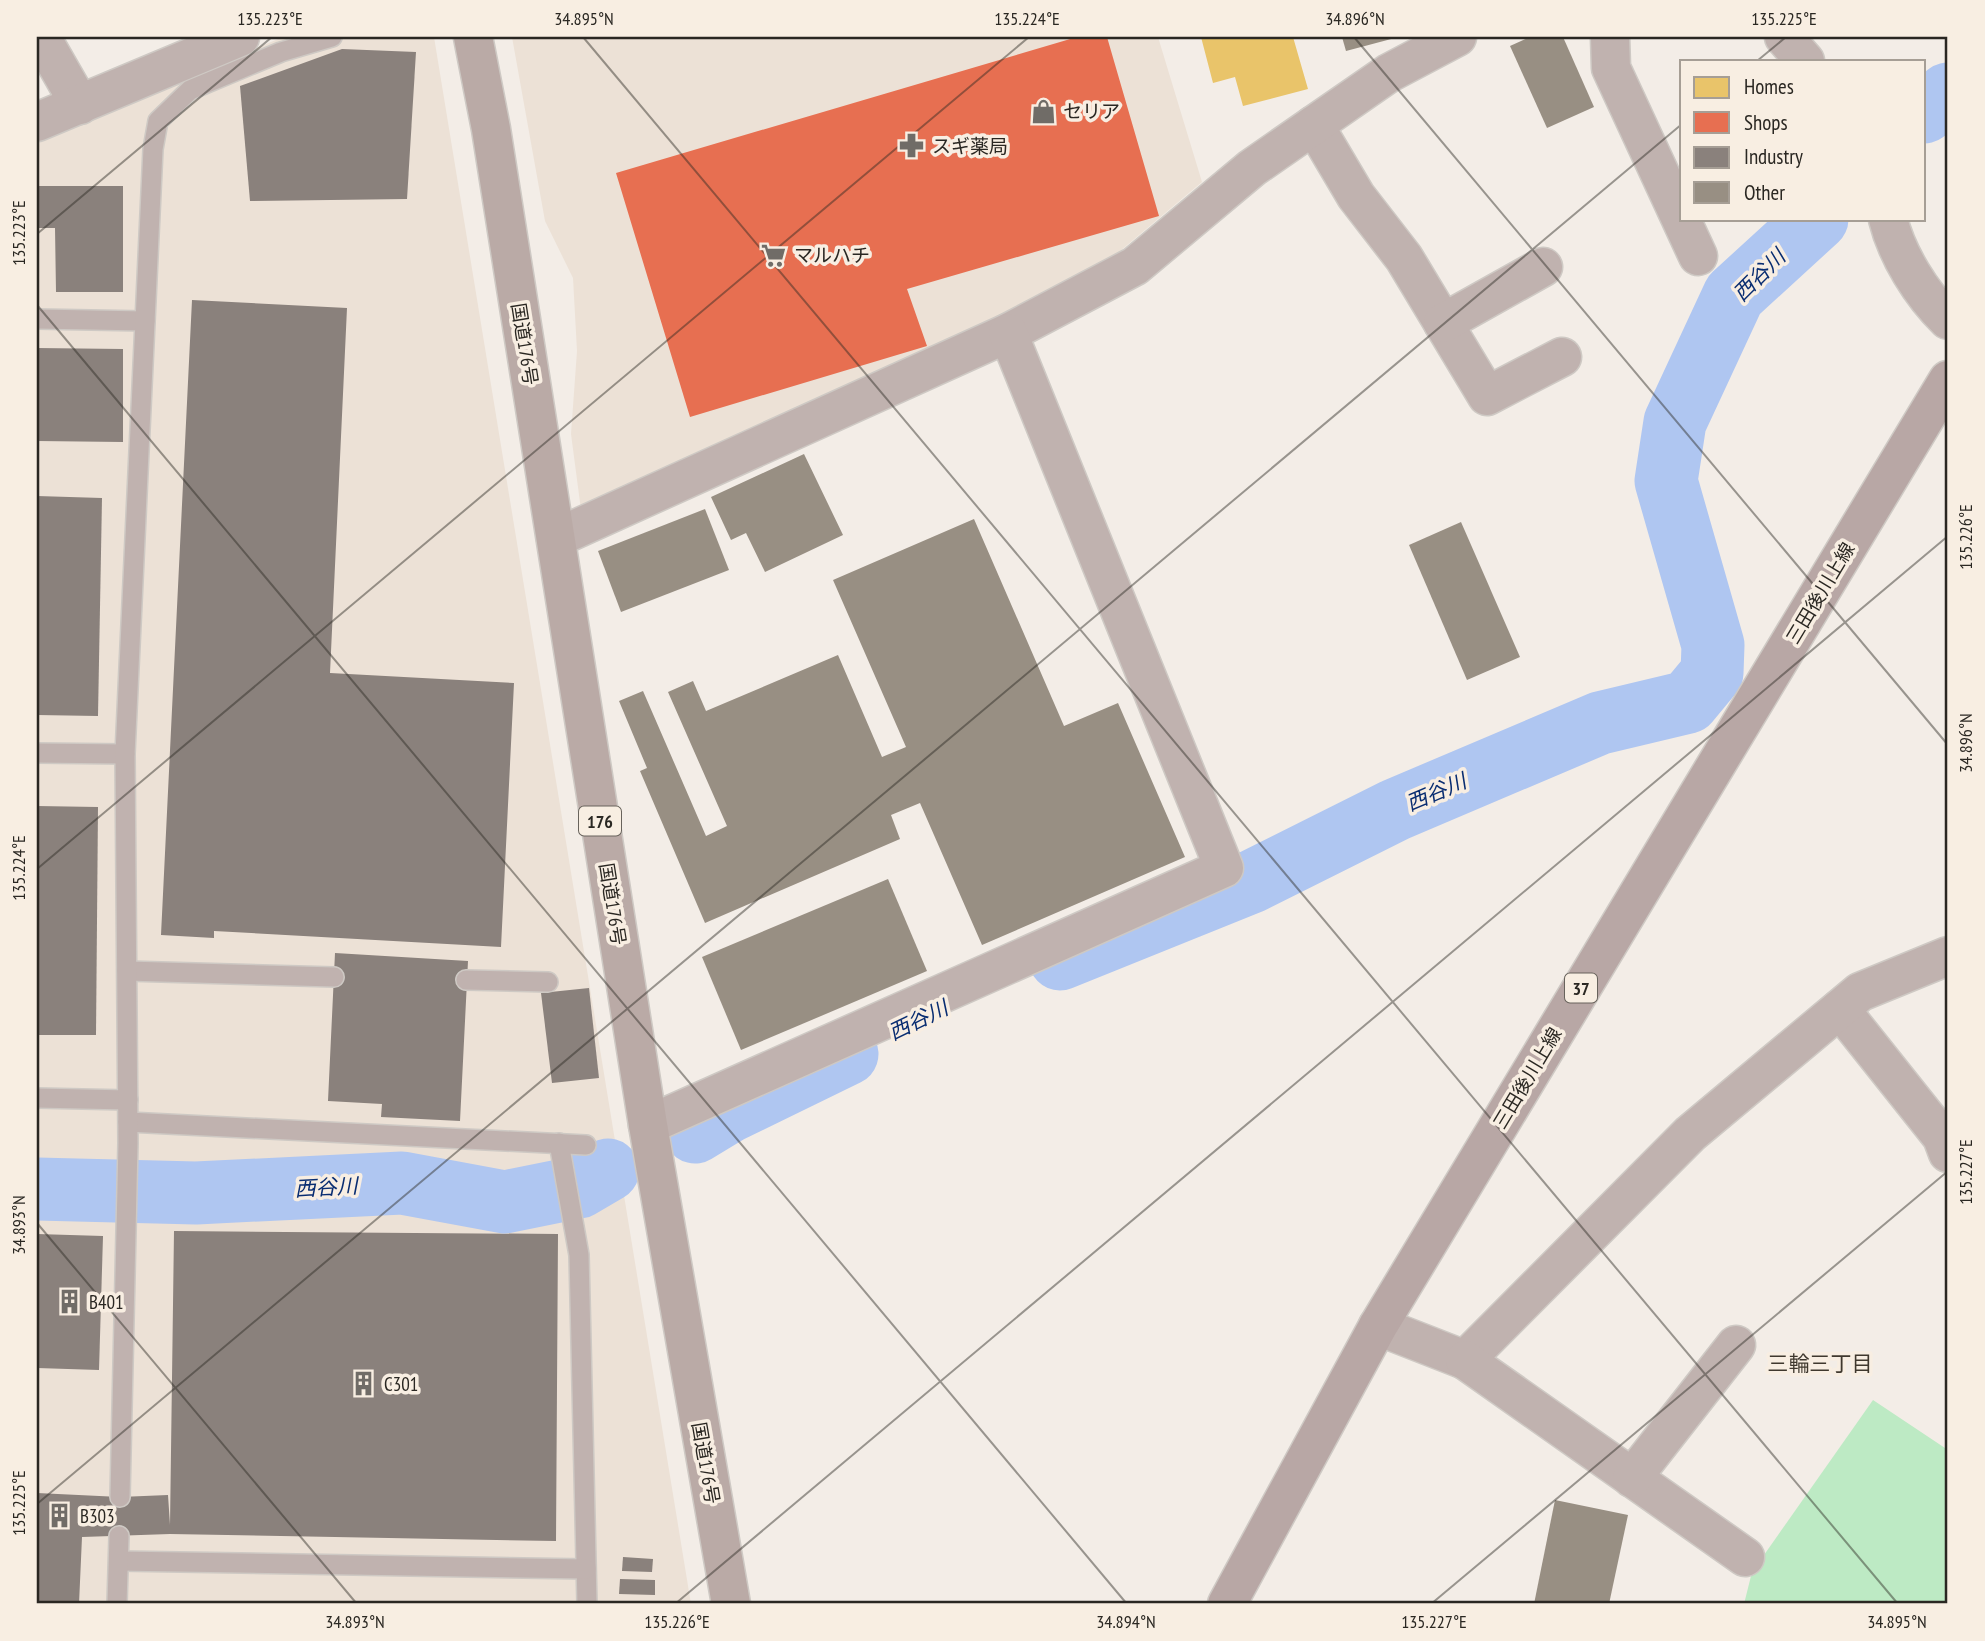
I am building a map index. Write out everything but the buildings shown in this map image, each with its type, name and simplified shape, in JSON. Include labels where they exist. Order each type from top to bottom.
[{"type":"highway","name":"国道176号","points":[[473,37],[491,129],[648,1125],[731,1604]]},
{"type":"main road","name":"三田後川上線","points":[[1227,1604],[1378,1326],[1948,382]]},
{"type":"street","points":[[41,37],[80,105]]},
{"type":"street","points":[[37,122],[240,37]]},
{"type":"street","points":[[556,538],[1008,334],[1135,266],[1252,168],[1389,73],[1457,37]]},
{"type":"street","points":[[1610,37],[1611,68],[1680,217]]},
{"type":"street","points":[[1784,37],[1804,60]]},
{"type":"street","points":[[1314,125],[1356,196],[1404,258],[1487,396],[1562,357]]},
{"type":"street","points":[[1681,220],[1698,256]]},
{"type":"street","points":[[1888,220],[1892,236],[1928,301],[1948,320]]},
{"type":"street","points":[[1443,323],[1543,267]]},
{"type":"street","points":[[648,1125],[1224,869],[1008,334]]},
{"type":"street","points":[[1465,1360],[1690,1134],[1860,992],[1948,956]]},
{"type":"street","points":[[1840,1009],[1942,1137],[1948,1153]]},
{"type":"street","points":[[1378,1326],[1465,1360],[1745,1557]]},
{"type":"street","points":[[1632,1478],[1735,1345]]},
{"type":"lane","points":[[120,1497],[128,1143],[125,754],[153,149],[158,121],[190,90],[281,52],[332,37]]},
{"type":"lane","points":[[37,319],[145,321]]},
{"type":"lane","points":[[37,753],[125,754]]},
{"type":"lane","points":[[127,971],[334,977]]},
{"type":"lane","points":[[466,980],[548,982]]},
{"type":"lane","points":[[37,1098],[128,1100]]},
{"type":"lane","points":[[128,1122],[586,1144]]},
{"type":"lane","points":[[559,1143],[579,1255],[587,1604]]},
{"type":"lane","points":[[117,1604],[119,1536]]},
{"type":"lane","points":[[119,1561],[586,1569]]},
{"type":"shaded area","points":[[283,37],[434,37],[691,1604],[37,1604],[37,139]]},
{"type":"shaded area","points":[[512,37],[1158,37],[1202,182],[1113,257],[1007,315],[581,510],[571,434],[577,351],[573,278],[545,221]]},
{"type":"green space","points":[[1873,1400],[1948,1450],[1948,1604],[1744,1604],[1752,1572]]},
{"type":"waterway","name":"西谷川","points":[[1926,110],[1948,94]]},
{"type":"waterway","name":"西谷川","points":[[1060,959],[1251,882],[1395,810],[1600,723],[1688,702],[1712,673],[1713,645],[1666,481],[1675,422],[1734,295],[1816,220]]},
{"type":"waterway","name":"西谷川","points":[[695,1132],[728,1112],[847,1054]]},
{"type":"waterway","name":"西谷川","points":[[37,1189],[196,1193],[402,1183],[505,1202],[579,1187],[608,1170]]},
{"type":"place","name":"セリア","points":[[1043,111]]},
{"type":"place","name":"スギ薬局","points":[[912,146]]},
{"type":"place","name":"マルハチ","points":[[774,255]]},
{"type":"place","name":"B401","points":[[69,1302]]},
{"type":"place","name":"C301","points":[[364,1384]]},
{"type":"place","name":"B303","points":[[60,1516]]},
{"type":"district","name":"三輪三丁目","points":[[1820,1363]]}]
